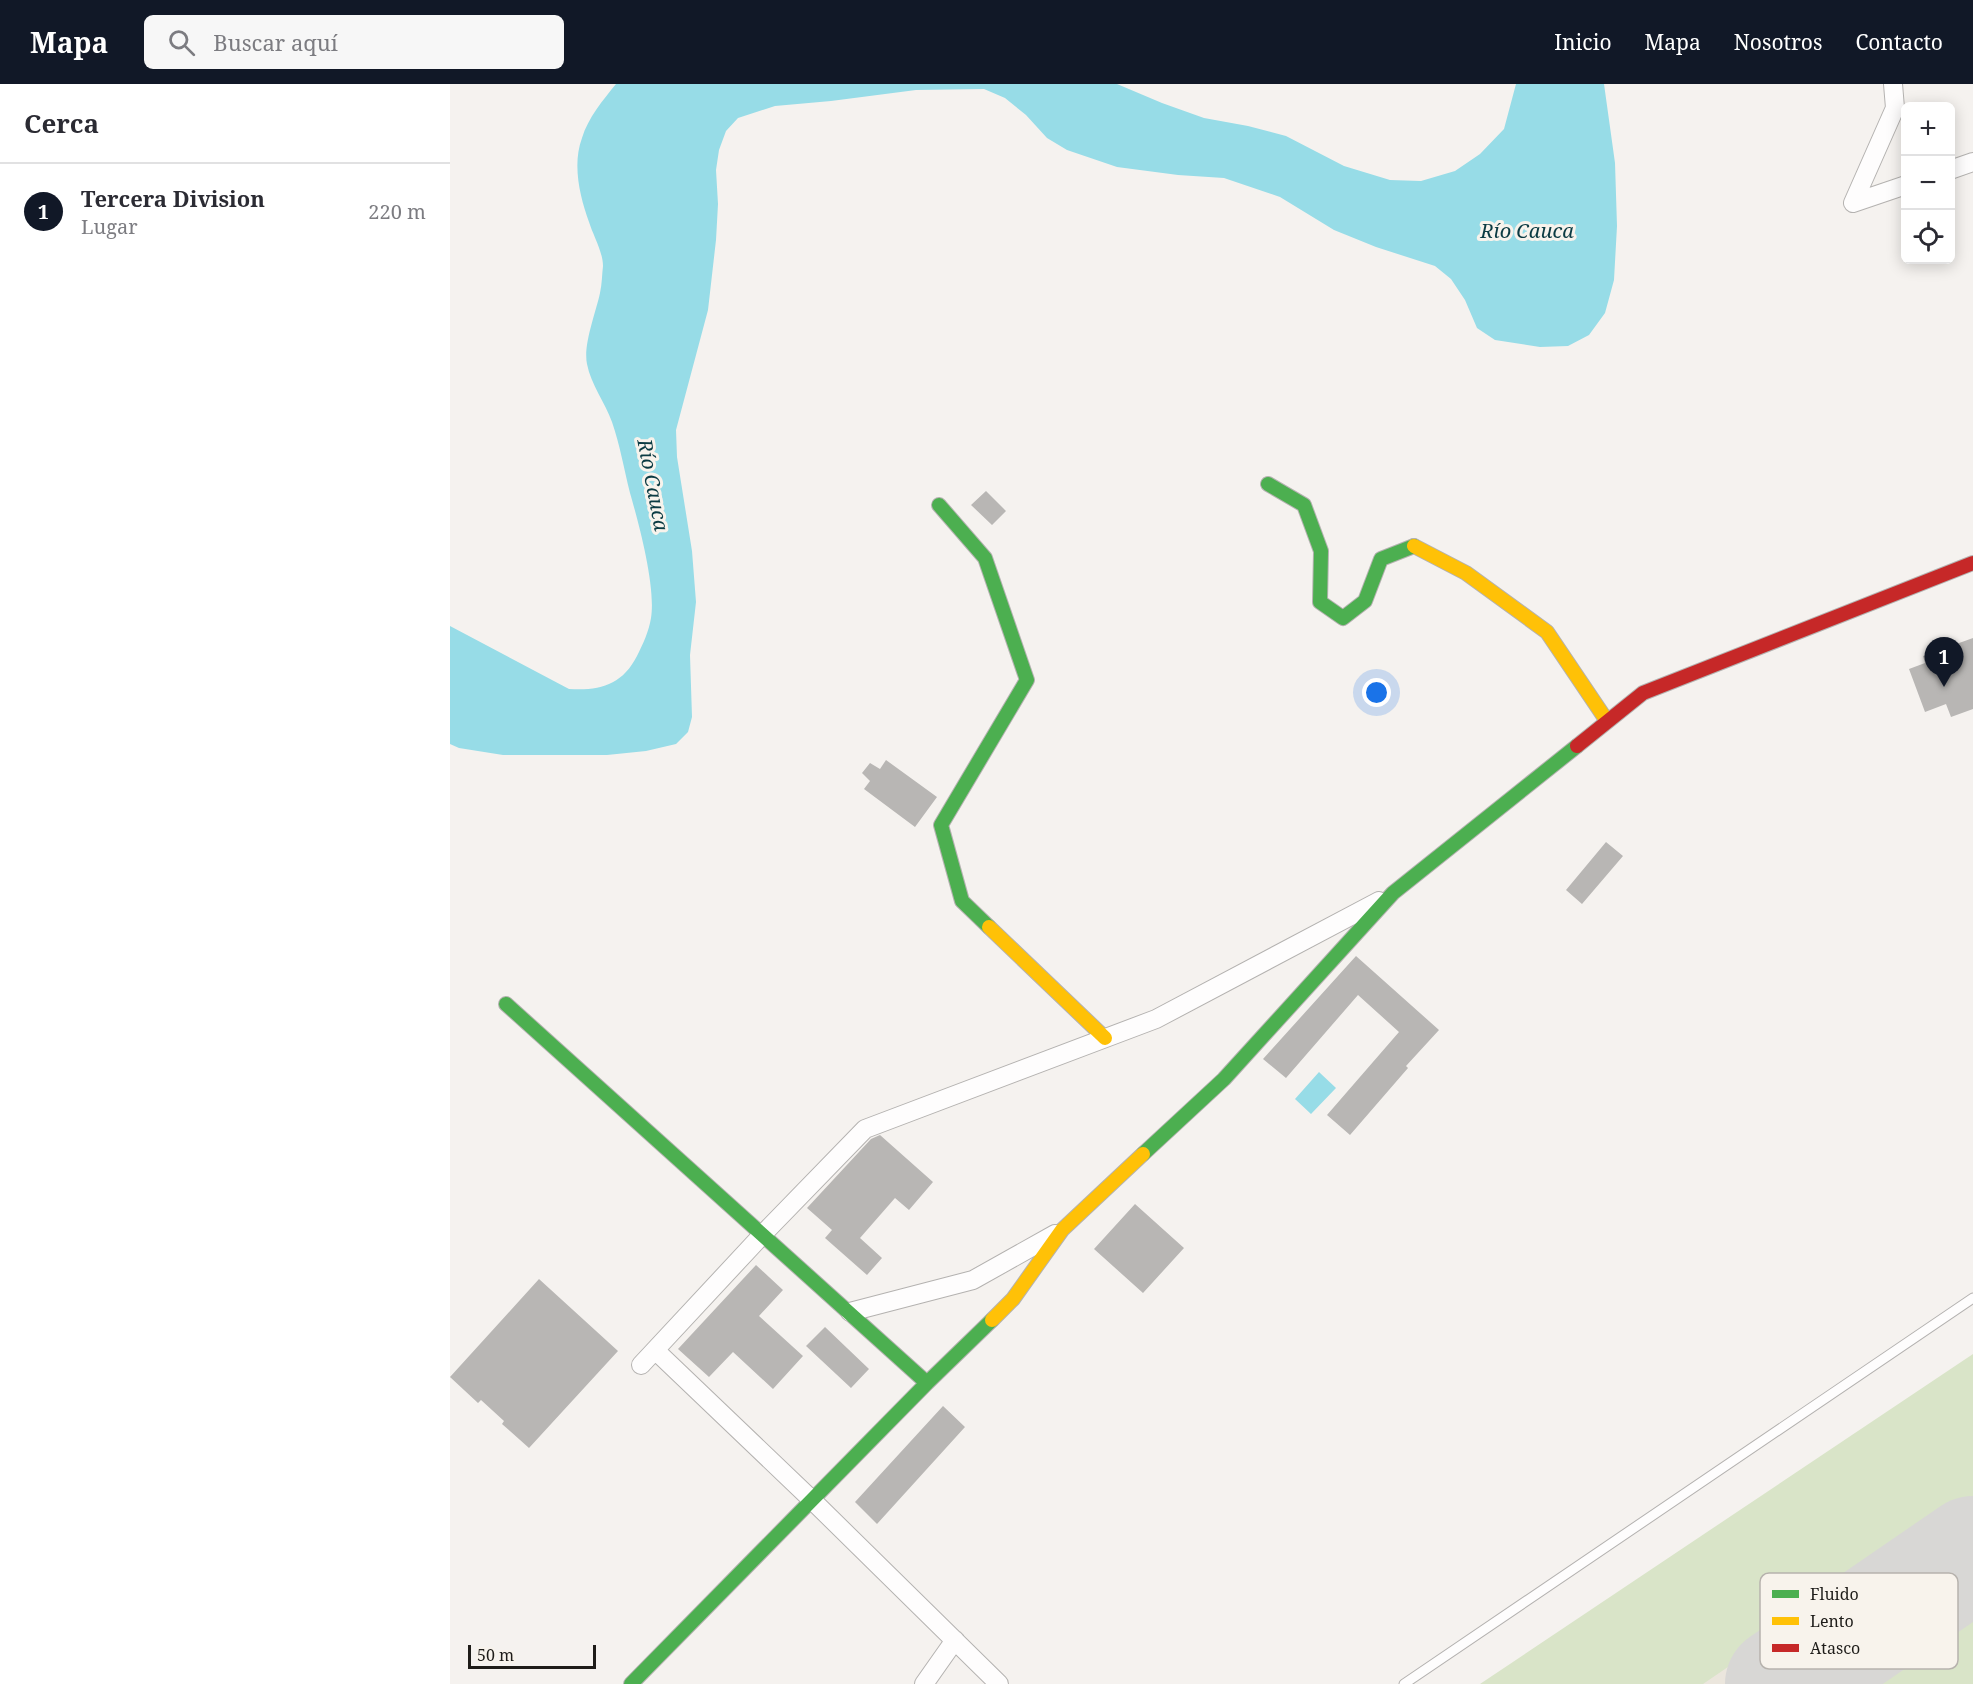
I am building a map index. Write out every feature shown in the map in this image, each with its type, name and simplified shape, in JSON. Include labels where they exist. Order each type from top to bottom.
[{"type":"street","points":[[1893,84],[1895,108],[1853,203],[1901,186]]},
{"type":"street","points":[[1955,168],[1973,162]]},
{"type":"street","points":[[1268,484],[1304,505],[1321,551],[1320,602],[1328,608],[1343,618],[1365,601],[1381,559],[1414,546],[1466,573],[1546,632],[1607,722]]},
{"type":"street","points":[[939,505],[985,558],[1027,680],[941,825],[962,901],[1105,1038]]},
{"type":"street","points":[[631,1684],[927,1383],[1013,1299],[1062,1230],[1224,1079],[1393,893],[1643,693],[1973,563]]},
{"type":"street","points":[[641,1365],[865,1129],[1156,1019],[1393,893]]},
{"type":"street","points":[[506,1004],[927,1383]]},
{"type":"street","points":[[850,1312],[973,1280],[1062,1230]]},
{"type":"street","points":[[655,1350],[999,1684]]},
{"type":"street","points":[[924,1684],[955,1640]]},
{"type":"lane","points":[[1404,1684],[1973,1298]]},
{"type":"shaded area","points":[[1973,1356],[1973,1684],[1485,1684]]},
{"type":"green space","points":[[1973,1354],[1973,1500],[1866,1573],[1760,1573],[1760,1645],[1703,1684],[1480,1684]]},
{"type":"green space","points":[[1973,1620],[1973,1684],[1879,1684],[1901,1669],[1958,1669],[1958,1630]]},
{"type":"water","name":"Río Cauca","points":[[616,84],[1117,84],[1204,118],[1286,136],[1344,166],[1390,180],[1421,181],[1455,171],[1480,154],[1504,129],[1516,84],[1604,84],[1615,163],[1617,226],[1614,280],[1605,313],[1589,335],[1568,346],[1540,347],[1495,340],[1477,328],[1465,300],[1451,279],[1435,266],[1376,247],[1334,230],[1280,197],[1224,178],[1117,167],[1067,150],[1047,138],[1026,115],[1005,98],[984,89],[916,90],[775,106],[738,118],[726,131],[719,150],[716,170],[718,204],[716,240],[708,310],[676,430],[677,457],[692,551],[696,602],[690,655],[692,717],[688,732],[676,744],[646,751],[607,755],[503,755],[459,748],[450,744],[450,626],[569,689],[591,689],[609,684],[624,674],[637,656],[650,623],[651,590],[642,538],[615,431],[592,379],[586,356],[588,338],[601,290],[603,266],[580,192],[577,170],[579,148],[588,123]]},
{"type":"water","points":[[1319,1072],[1336,1088],[1311,1114],[1295,1099]]},
{"type":"building","points":[[986,491],[1006,511],[992,525],[971,505]]},
{"type":"building","points":[[1973,638],[1973,709],[1951,717],[1946,704],[1925,712],[1909,669],[1925,663],[1923,656]]},
{"type":"building","points":[[886,760],[937,797],[915,827],[864,789],[870,781],[862,773],[870,763],[880,769]]},
{"type":"building","points":[[1606,842],[1623,856],[1582,904],[1566,890]]},
{"type":"building","points":[[1356,956],[1439,1030],[1406,1066],[1408,1068],[1350,1135],[1327,1115],[1399,1032],[1358,995],[1286,1078],[1263,1059]]},
{"type":"building","points":[[880,1135],[933,1182],[909,1210],[895,1198],[860,1238],[882,1258],[867,1275],[825,1238],[832,1230],[807,1208],[871,1139]]},
{"type":"building","points":[[1135,1204],[1184,1248],[1143,1293],[1094,1249]]},
{"type":"building","points":[[756,1265],[783,1290],[759,1316],[803,1356],[773,1389],[733,1352],[709,1377],[678,1349]]},
{"type":"building","points":[[539,1279],[618,1351],[529,1448],[502,1424],[504,1421],[481,1400],[478,1403],[450,1377]]},
{"type":"building","points":[[825,1327],[869,1369],[851,1388],[806,1346]]},
{"type":"building","points":[[943,1406],[965,1427],[877,1524],[855,1502]]},
{"type":"runway","points":[[1944,1573],[1973,1553]]},
{"type":"runway","points":[[1782,1684],[1804,1669]]},
{"type":"traffic: fast","points":[[1268,484],[1304,505],[1321,551],[1320,602],[1343,618],[1365,601],[1381,559],[1414,546]]},
{"type":"traffic: fast","points":[[939,505],[985,558],[1027,680],[941,825],[962,901],[989,927]]},
{"type":"traffic: fast","points":[[1143,1154],[1224,1079],[1393,893],[1577,746]]},
{"type":"traffic: fast","points":[[506,1004],[927,1383]]},
{"type":"traffic: fast","points":[[631,1684],[992,1320]]},
{"type":"traffic: slow","points":[[1414,546],[1466,573],[1547,632],[1607,721]]},
{"type":"traffic: slow","points":[[989,927],[1105,1038]]},
{"type":"traffic: slow","points":[[992,1320],[1013,1299],[1062,1230],[1143,1154]]},
{"type":"traffic: jam","points":[[1577,746],[1643,693],[1973,563]]},
{"type":"place","name":"Tercera Division","points":[[1944,687]]}]
